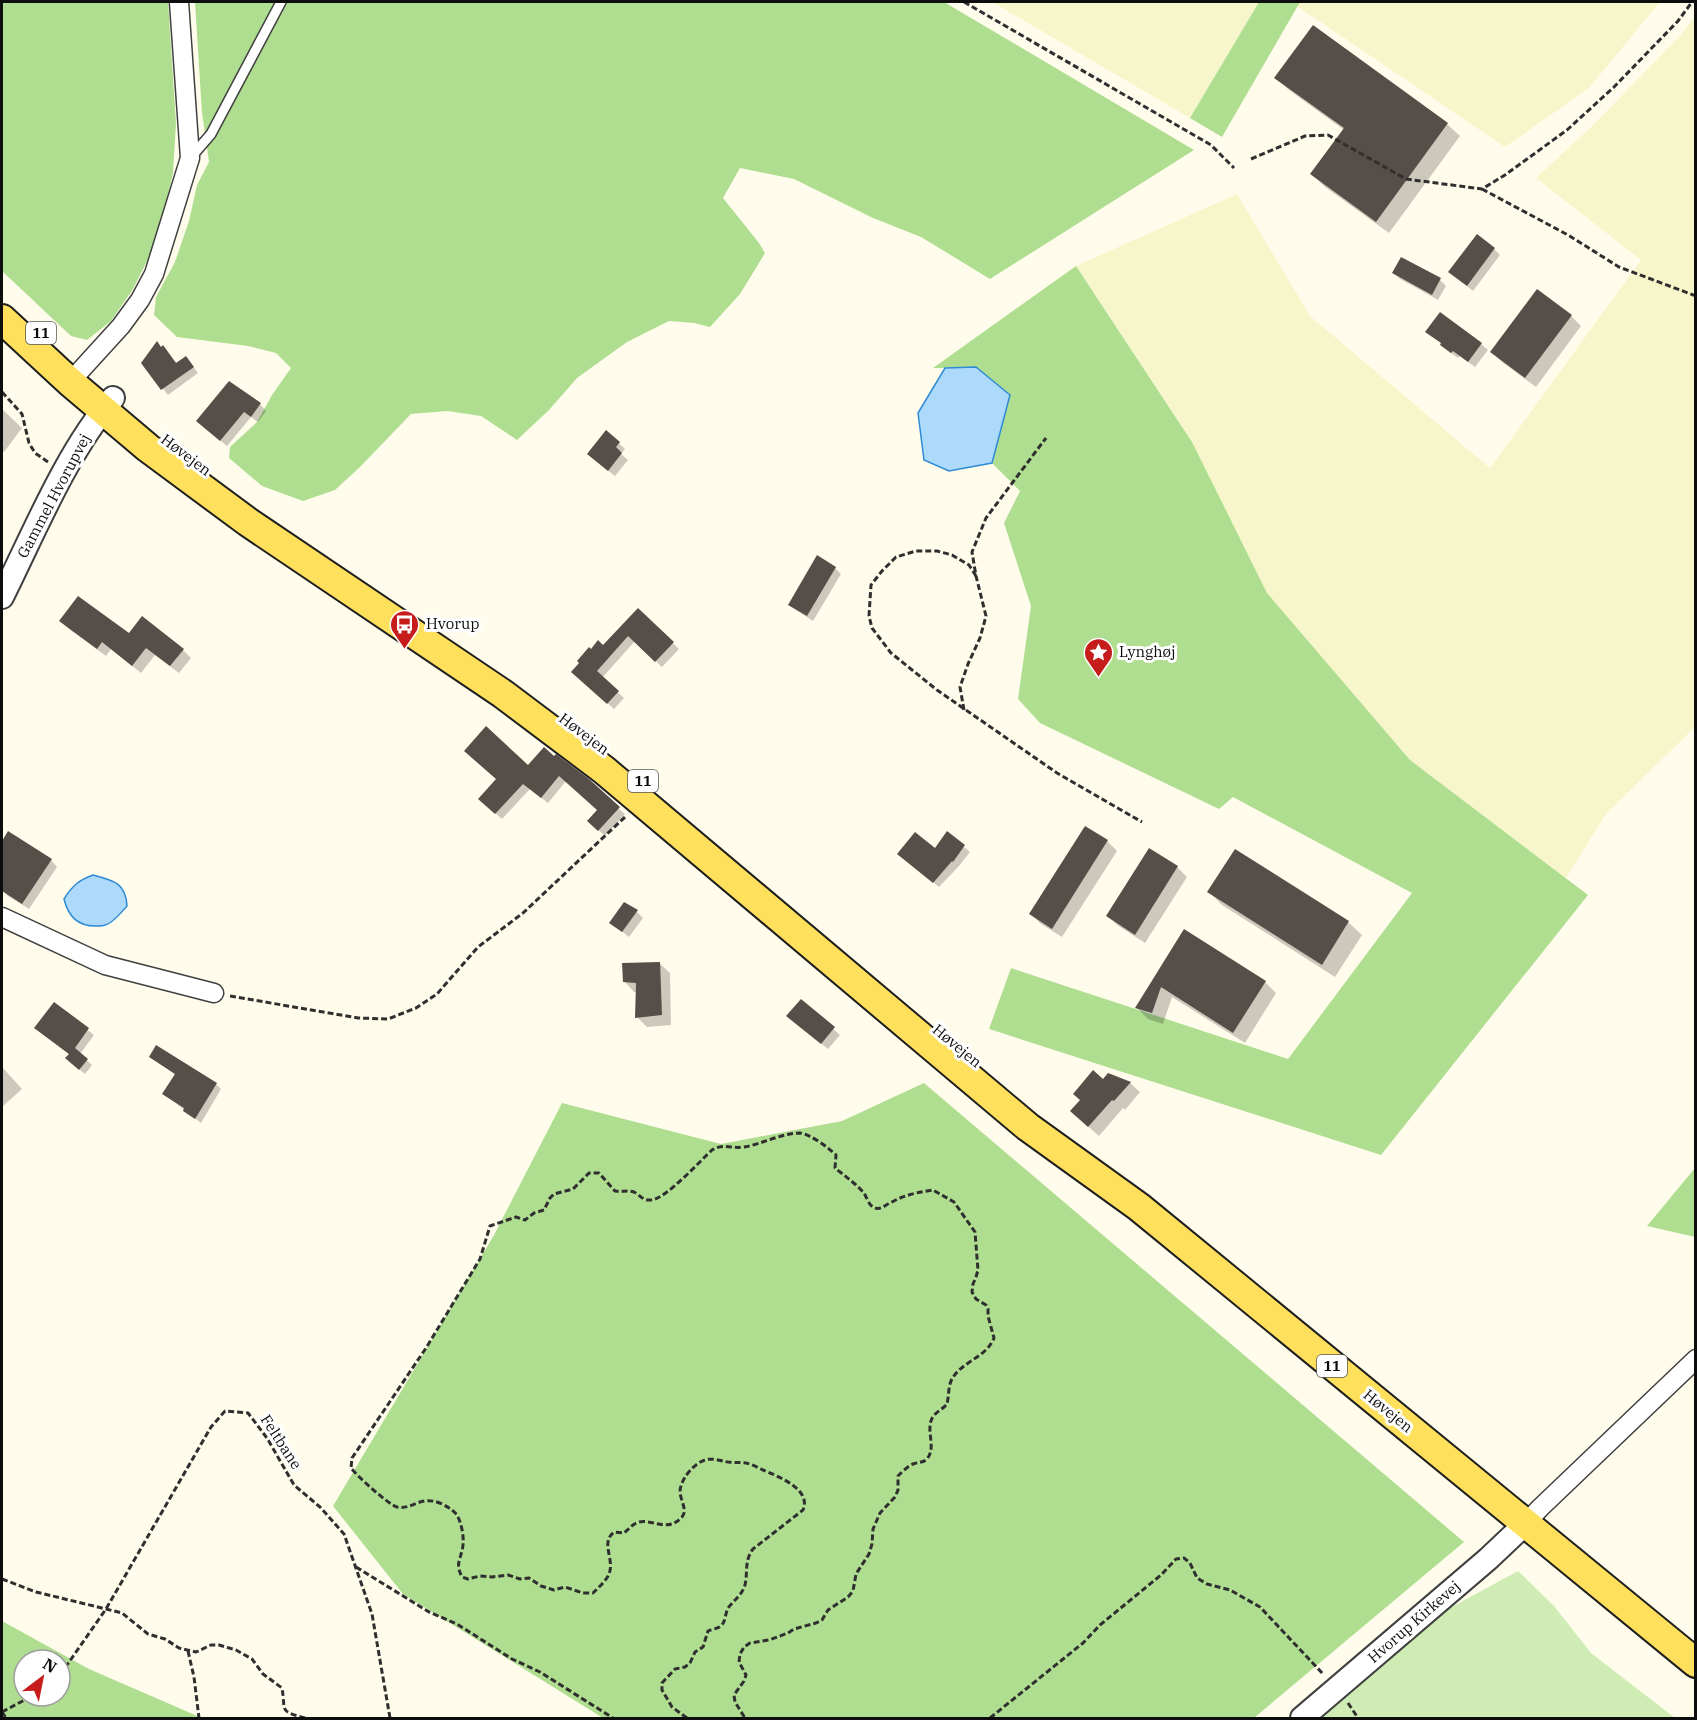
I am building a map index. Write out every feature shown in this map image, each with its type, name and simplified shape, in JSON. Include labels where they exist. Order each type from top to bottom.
[{"type":"main road","name":"Høvejen","points":[[2,297],[75,376]]},
{"type":"main road","name":"Høvejen","points":[[2,318],[108,404],[148,448],[248,522],[502,694],[604,770],[1028,1127],[1139,1208],[1695,1663]]},
{"type":"main road","name":"Høvejen","points":[[108,404],[158,435],[513,681],[614,758],[1040,1115],[1139,1208]]},
{"type":"street","points":[[75,376],[121,326],[140,300],[154,274],[190,158],[179,2]]},
{"type":"street","name":"Gammel Hvorupvej","points":[[2,597],[64,473],[80,444],[108,404]]},
{"type":"street","points":[[2,917],[105,965],[214,993]]},
{"type":"street","points":[[1525,1524],[1695,1359]]},
{"type":"street","name":"Hvorup Kirkevej","points":[[1302,1719],[1488,1559],[1525,1524]]},
{"type":"lane","points":[[190,158],[210,134],[281,2]]},
{"type":"path","points":[[964,2],[1211,145],[1234,168]]},
{"type":"path","points":[[1482,189],[1567,130],[1614,87],[1678,21],[1692,2]]},
{"type":"path","points":[[1251,159],[1305,136],[1328,135],[1406,178],[1482,189],[1568,235],[1619,267],[1695,296]]},
{"type":"path","points":[[2,392],[22,414],[29,443],[35,453],[64,473]]},
{"type":"path","points":[[964,710],[960,687],[980,638],[986,616],[972,552],[986,518],[1046,438]]},
{"type":"path","points":[[976,576],[969,566],[952,555],[937,551],[916,551],[896,557],[871,585],[869,616],[872,628],[891,653],[964,710],[1057,773],[1142,822]]},
{"type":"path","points":[[214,993],[358,1018],[388,1019],[416,1008],[437,994],[478,947],[523,913],[642,802]]},
{"type":"path","points":[[687,1719],[672,1707],[662,1690],[662,1683],[675,1669],[685,1667],[690,1663],[696,1652],[703,1647],[708,1631],[721,1626],[729,1608],[740,1596],[745,1586],[748,1555],[803,1510],[806,1505],[805,1498],[789,1482],[748,1463],[711,1459],[703,1461],[687,1474],[683,1482],[680,1491],[684,1515],[666,1526],[643,1522],[636,1523],[624,1533],[614,1532],[606,1543],[611,1562],[609,1574],[593,1593],[584,1593],[565,1587],[555,1590],[541,1586],[529,1578],[520,1579],[508,1575],[468,1579],[462,1577],[458,1559],[463,1549],[462,1525],[455,1512],[434,1500],[423,1500],[398,1507],[387,1502],[370,1485],[358,1478],[351,1468],[352,1458],[426,1348],[480,1259],[490,1226],[516,1217],[525,1220],[534,1213],[544,1210],[554,1194],[573,1189],[589,1173],[599,1173],[615,1191],[629,1191],[645,1200],[652,1200],[667,1192],[719,1146],[744,1147],[800,1133],[828,1147],[836,1155],[835,1168],[855,1184],[875,1208],[882,1208],[910,1194],[933,1190],[954,1202],[975,1232],[978,1270],[972,1292],[975,1299],[986,1305],[988,1309],[994,1338],[988,1350],[952,1377],[947,1404],[932,1417],[930,1423],[932,1446],[930,1453],[922,1462],[910,1466],[898,1476],[898,1490],[895,1497],[880,1513],[873,1529],[869,1554],[856,1574],[853,1591],[848,1598],[834,1605],[822,1620],[816,1623],[794,1629],[769,1640],[750,1643],[744,1647],[739,1662],[746,1675],[734,1695],[735,1702],[745,1719]]},
{"type":"path","name":"Feltbane","points":[[72,1658],[106,1610],[211,1427],[225,1411],[248,1413],[267,1438],[294,1485],[320,1507],[344,1534],[372,1614],[390,1719]]},
{"type":"path","points":[[990,1719],[1083,1643],[1100,1625],[1161,1575],[1176,1559],[1184,1558],[1190,1563],[1197,1578],[1207,1584],[1230,1590],[1260,1607],[1337,1688],[1358,1719]]},
{"type":"path","points":[[356,1567],[429,1611],[457,1624],[512,1659],[540,1672],[613,1719]]},
{"type":"path","points":[[2,1579],[36,1592],[122,1613],[148,1634],[165,1639],[188,1651],[196,1652],[211,1645],[219,1645],[244,1654],[252,1659],[263,1674],[282,1688],[285,1711],[305,1719]]},
{"type":"path","points":[[188,1651],[199,1719]]},
{"type":"path","points":[[2,1712],[6,1719]]},
{"type":"green space","points":[[2,2],[168,2],[176,123],[173,173],[158,239],[133,289],[111,321],[87,340],[71,336],[2,271]]},
{"type":"green space","points":[[195,2],[944,2],[1194,150],[990,279],[921,237],[873,218],[794,179],[740,168],[723,198],[765,253],[740,294],[710,327],[669,321],[627,342],[577,378],[549,410],[517,440],[481,416],[447,411],[411,414],[335,490],[303,501],[262,486],[229,458],[230,447],[257,422],[291,368],[276,353],[248,346],[177,337],[154,315],[156,297],[175,262],[189,221],[197,185],[209,162],[202,113]]},
{"type":"green space","points":[[992,2],[1259,2],[1190,118]]},
{"type":"green space","points":[[1259,2],[1300,2],[1222,137],[1190,118]]},
{"type":"green space","points":[[1300,2],[1660,2],[1589,88],[1505,147],[1297,6]]},
{"type":"green space","points":[[1695,16],[1695,727],[1606,814],[1566,878],[1410,760],[1267,593],[1188,435],[1076,266],[1237,194],[1310,316],[1490,468],[1641,260],[1536,178],[1591,127],[1680,36]]},
{"type":"green space","points":[[1076,266],[1192,442],[1267,593],[1410,760],[1588,895],[1381,1155],[989,1029],[1011,968],[1288,1059],[1412,893],[1233,797],[1219,809],[1040,723],[1018,699],[1031,606],[1004,523],[1020,491],[992,463],[1010,395],[976,368],[933,368]]},
{"type":"green space","points":[[924,1083],[1464,1542],[1254,1718],[603,1718],[403,1594],[333,1506],[494,1235],[562,1103],[721,1144],[842,1121]]},
{"type":"green space","points":[[1695,1168],[1695,1237],[1647,1226]]},
{"type":"green space","points":[[1518,1571],[1554,1606],[1591,1653],[1675,1718],[1318,1718],[1448,1609]]},
{"type":"green space","points":[[2,1621],[51,1648],[12,1648],[12,1708],[72,1708],[72,1660],[202,1718],[2,1718]]},
{"type":"water","points":[[976,367],[1010,395],[992,463],[949,471],[924,460],[918,413],[945,368]]},
{"type":"water","points":[[93,875],[117,884],[126,898],[127,906],[108,924],[89,926],[78,922],[71,915],[64,899],[76,884]]},
{"type":"building","points":[[1313,25],[1448,123],[1376,222],[1310,174],[1344,128],[1274,78]]},
{"type":"building","points":[[1477,234],[1495,248],[1467,286],[1448,272]]},
{"type":"building","points":[[1401,257],[1441,278],[1432,295],[1392,273]]},
{"type":"building","points":[[1537,289],[1572,315],[1525,378],[1490,352]]},
{"type":"building","points":[[1440,312],[1482,343],[1468,362],[1453,351],[1451,353],[1425,332]]},
{"type":"building","points":[[157,341],[161,347],[163,345],[176,363],[186,356],[194,367],[161,390],[141,363]]},
{"type":"building","points":[[229,381],[261,403],[251,417],[244,412],[220,441],[196,421]]},
{"type":"building","points":[[606,430],[620,442],[616,447],[622,453],[608,471],[587,454]]},
{"type":"building","points":[[817,555],[836,567],[807,616],[788,605]]},
{"type":"building","points":[[78,596],[129,633],[142,616],[184,649],[170,666],[146,648],[132,666],[102,642],[97,649],[59,621]]},
{"type":"building","points":[[638,608],[674,642],[655,662],[628,636],[597,671],[619,691],[607,704],[571,672],[589,647],[591,649],[598,640],[603,645]]},
{"type":"building","points":[[486,726],[528,765],[544,747],[554,756],[556,754],[620,807],[598,831],[587,821],[597,810],[559,776],[541,798],[523,784],[495,814],[478,799],[496,779],[464,751]]},
{"type":"building","points":[[1085,826],[1108,840],[1052,929],[1029,914]]},
{"type":"building","points":[[8,831],[52,859],[22,904],[2,891],[2,841]]},
{"type":"building","points":[[947,831],[965,845],[933,883],[897,854],[915,832],[935,848]]},
{"type":"building","points":[[1149,848],[1178,866],[1135,935],[1106,916]]},
{"type":"building","points":[[1235,849],[1349,921],[1322,965],[1207,892]]},
{"type":"building","points":[[624,902],[638,910],[622,932],[609,923]]},
{"type":"building","points":[[1184,929],[1266,981],[1233,1033],[1161,987],[1152,1013],[1135,1008]]},
{"type":"building","points":[[660,962],[662,1015],[635,1018],[636,983],[623,982],[622,963]]},
{"type":"building","points":[[801,999],[835,1027],[821,1044],[786,1016]]},
{"type":"building","points":[[54,1002],[89,1028],[75,1048],[88,1059],[79,1070],[65,1058],[69,1054],[34,1028]]},
{"type":"building","points":[[156,1045],[217,1083],[195,1119],[183,1111],[184,1108],[162,1094],[175,1074],[149,1057]]},
{"type":"building","points":[[1093,1070],[1103,1079],[1108,1073],[1131,1082],[1088,1127],[1070,1111],[1080,1100],[1073,1094]]},
{"type":"place","name":"Hvorup","points":[[405,650]]},
{"type":"place","name":"Lynghøj","points":[[1098,678]]}]
